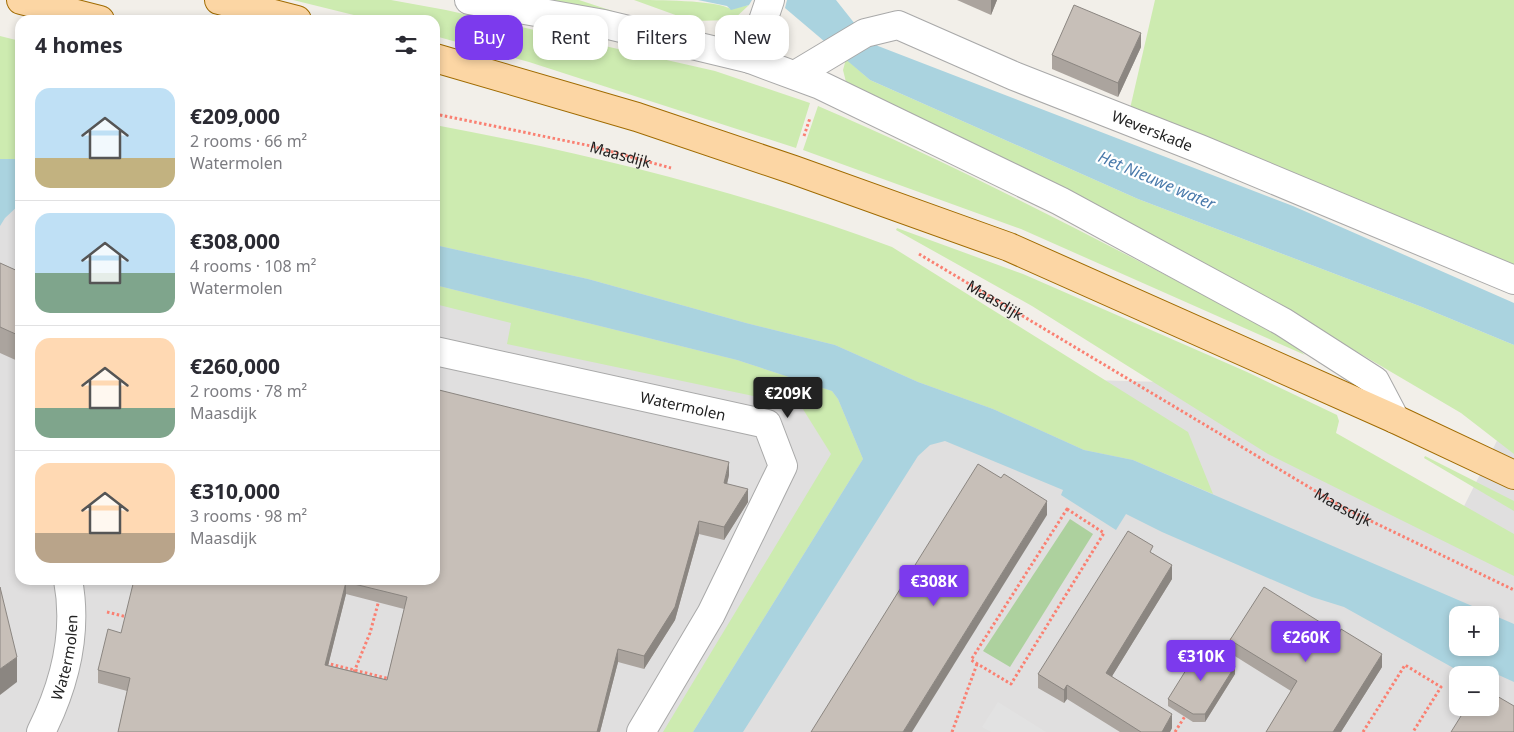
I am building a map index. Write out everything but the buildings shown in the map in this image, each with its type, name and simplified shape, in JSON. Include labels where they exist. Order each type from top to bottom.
[{"type":"main road","points":[[21,0],[80,15]]},
{"type":"main road","points":[[220,0],[278,15]]},
{"type":"main road","points":[[440,60],[637,117],[794,170],[1009,247],[1395,419],[1514,475]]},
{"type":"main road","points":[[440,72],[478,72]]},
{"type":"street","points":[[469,0],[604,24],[715,51]]},
{"type":"street","points":[[765,15],[770,0]]},
{"type":"street","name":"Weverskade","points":[[795,75],[865,34],[898,25],[1014,76],[1200,149],[1514,280]]},
{"type":"street","points":[[753,60],[795,75],[816,98],[1060,201],[1283,322],[1375,381],[1395,419]]},
{"type":"street","name":"Watermolen","points":[[440,352],[767,424],[783,466],[711,614],[641,732]]},
{"type":"street","name":"Watermolen","points":[[42,732],[67,666],[70,592]]},
{"type":"path","points":[[803,142],[816,98]]},
{"type":"path","name":"Maasdijk","points":[[440,115],[591,146],[675,169]]},
{"type":"path","name":"Maasdijk","points":[[914,252],[1344,508],[1514,590]]},
{"type":"path","points":[[1067,509],[1104,533],[1011,684],[977,664],[971,660],[1067,509]]},
{"type":"path","points":[[70,592],[131,617]]},
{"type":"path","points":[[351,676],[370,633],[380,598]]},
{"type":"path","points":[[1216,665],[1236,632]]},
{"type":"path","points":[[316,661],[392,679]]},
{"type":"path","points":[[952,732],[977,664]]},
{"type":"path","points":[[1364,732],[1405,665],[1441,687],[1413,732]]},
{"type":"path","points":[[1175,732],[1190,707]]},
{"type":"shaded area","points":[[0,93],[15,97],[15,585],[440,585],[440,188],[1092,380],[1197,383],[1455,524],[1514,407],[1514,732],[0,732]]},
{"type":"shaded area","points":[[998,702],[1046,732],[991,732],[982,727]]},
{"type":"green space","points":[[293,0],[391,0],[468,15],[455,15],[455,42],[440,37],[440,15],[354,15]]},
{"type":"green space","points":[[527,0],[579,0],[625,15],[618,15],[618,18]]},
{"type":"green space","points":[[634,0],[699,2],[731,9],[749,5],[738,15],[715,15],[715,20],[705,21],[705,15],[675,15]]},
{"type":"green space","points":[[1155,0],[1514,0],[1514,275],[1129,113]]},
{"type":"green space","points":[[523,27],[533,30],[533,60],[608,60],[608,47],[618,49],[618,60],[666,60],[715,71],[810,103],[796,148],[522,60]]},
{"type":"green space","points":[[0,36],[15,40],[15,159],[0,159]]},
{"type":"green space","points":[[846,59],[870,80],[1138,199],[1422,307],[1514,345],[1514,454],[1461,413],[1262,296],[847,86],[843,70]]},
{"type":"green space","points":[[818,106],[933,158],[1103,242],[1271,329],[1305,355],[1021,229],[803,150]]},
{"type":"green space","points":[[440,126],[493,136],[666,176],[780,209],[892,247],[1188,432],[1213,494],[1133,460],[1084,450],[993,409],[918,382],[835,345],[746,323],[588,279],[440,246]]},
{"type":"green space","points":[[897,228],[1023,274],[1247,372],[1337,415],[1339,421],[1336,433],[1514,534],[1514,576],[1268,454],[1032,306],[896,230]]},
{"type":"green space","points":[[440,286],[737,360],[832,391],[838,399],[863,459],[693,732],[663,732],[831,454],[801,406],[507,344],[511,323],[440,305]]},
{"type":"green space","points":[[1425,456],[1514,501],[1514,511],[1424,458]]},
{"type":"green space","points":[[1070,519],[1093,534],[1010,667],[983,651]]},
{"type":"water","points":[[698,0],[752,0],[749,5],[731,10],[727,6]]},
{"type":"water","name":"Het Nieuwe water","points":[[787,0],[836,0],[855,24],[878,46],[1293,206],[1514,303],[1514,345],[1422,307],[1138,199],[870,80],[785,8]]},
{"type":"water","points":[[0,159],[15,159],[15,209],[0,226]]},
{"type":"water","points":[[440,246],[588,279],[746,323],[835,345],[918,382],[993,409],[1084,450],[1133,460],[1472,606],[1449,606],[1449,656],[1499,656],[1499,618],[1514,624],[1514,682],[1499,675],[1499,666],[1450,666],[1344,607],[1312,597],[1162,532],[1126,514],[1116,530],[1061,495],[1063,490],[945,441],[930,445],[918,456],[743,732],[693,732],[863,459],[838,399],[832,391],[737,360],[440,286]]}]
